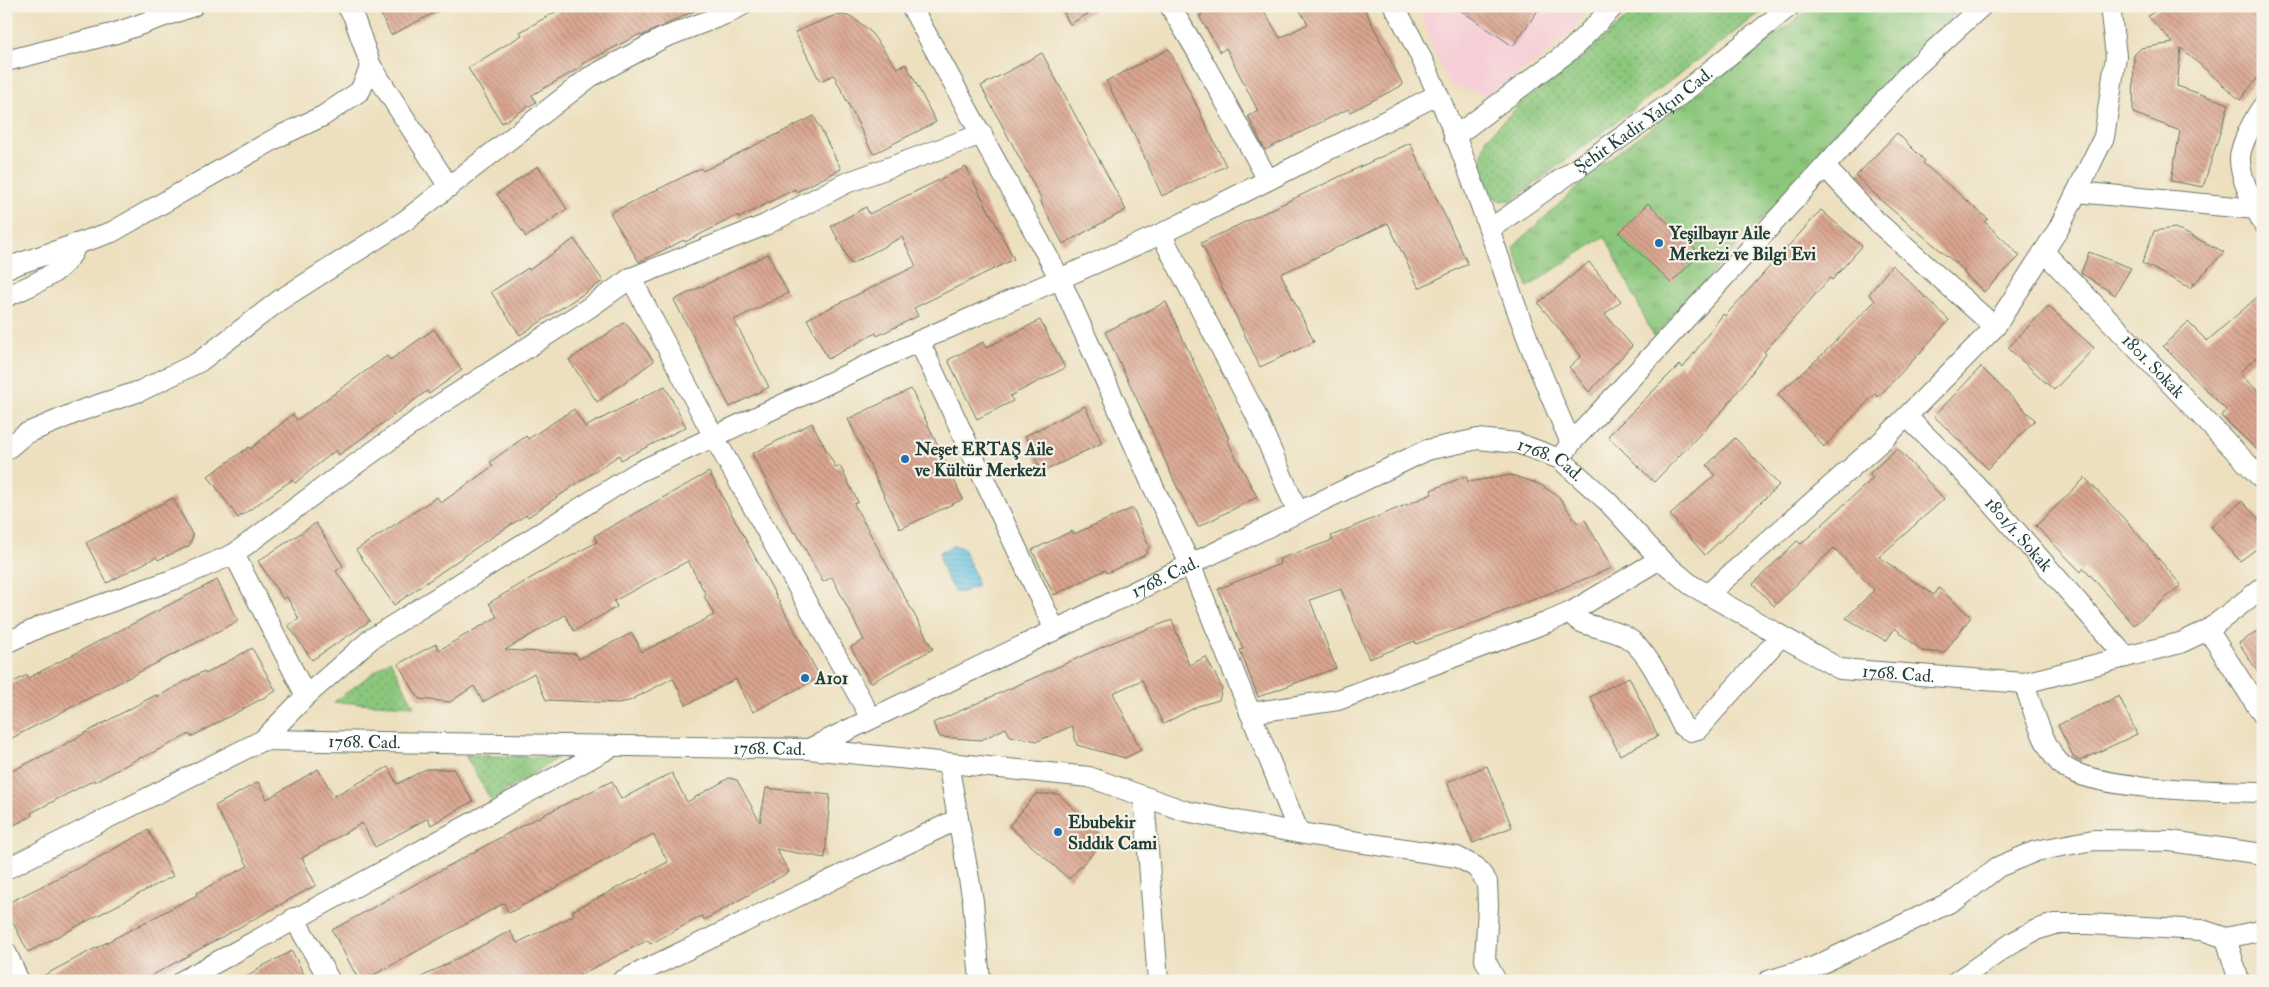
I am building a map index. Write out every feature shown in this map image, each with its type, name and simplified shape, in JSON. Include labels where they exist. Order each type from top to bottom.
[{"type":"street","points":[[6,61],[116,33],[193,6]]},
{"type":"street","points":[[347,6],[354,15],[371,66],[450,187]]},
{"type":"street","points":[[6,450],[25,434],[80,411],[140,391],[199,362],[280,300],[406,220],[590,77],[663,38],[724,15],[741,6]]},
{"type":"street","points":[[911,6],[1060,279],[1150,480],[1190,564],[1299,833]]},
{"type":"street","points":[[1170,6],[1204,63],[1268,180]]},
{"type":"street","points":[[1394,6],[1405,25],[1437,95],[1490,228],[1546,385],[1565,451]]},
{"type":"street","points":[[1454,137],[1572,48],[1614,6]]},
{"type":"street","name":"Şehit Kadir Yalçın Cad.","points":[[1490,228],[1669,104],[1790,6]]},
{"type":"street","points":[[1565,451],[1910,72],[1982,6]]},
{"type":"street","points":[[1708,594],[1884,440],[1995,326],[2059,228],[2104,137],[2116,56],[2110,6]]},
{"type":"street","points":[[6,268],[112,232],[280,136],[323,116],[360,91],[371,66]]},
{"type":"street","points":[[263,740],[306,696],[371,639],[638,472],[919,341],[1161,234],[1437,95]]},
{"type":"street","points":[[2260,216],[2247,187],[2239,159],[2253,120],[2263,106]]},
{"type":"street","points":[[6,643],[44,625],[178,578],[234,554],[428,412],[587,309],[631,278],[765,225],[846,183],[982,134]]},
{"type":"street","points":[[1825,167],[1875,220],[1995,326]]},
{"type":"street","points":[[2077,192],[2260,216]]},
{"type":"street","points":[[1161,234],[1255,413],[1298,512]]},
{"type":"street","points":[[6,297],[47,276],[66,262],[74,252],[76,244]]},
{"type":"street","name":"1801. Sokak","points":[[2044,252],[2263,480]]},
{"type":"street","points":[[631,278],[714,437],[871,718]]},
{"type":"street","points":[[919,341],[1055,630]]},
{"type":"street","name":"1801/1. Sokak","points":[[1907,417],[1975,484],[2126,657]]},
{"type":"street","name":"1768. Cad.","points":[[6,869],[263,740],[809,748],[1427,450],[1478,440],[1517,443],[1565,451],[1660,559],[1691,585],[1840,669],[2024,684],[2180,643],[2208,630],[2263,587]]},
{"type":"street","points":[[234,554],[306,696]]},
{"type":"street","points":[[1250,713],[1338,700],[1571,612],[1660,559]]},
{"type":"street","points":[[1571,612],[1579,621],[1603,627],[1627,637],[1641,651],[1660,678],[1683,727],[1691,731],[1698,729],[1781,636]]},
{"type":"street","points":[[2208,630],[2263,715]]},
{"type":"street","points":[[2024,684],[2043,737],[2063,766],[2090,778],[2144,786],[2263,792]]},
{"type":"street","points":[[182,981],[294,918],[615,745]]},
{"type":"street","points":[[809,748],[1089,777],[1185,811],[1299,833],[1457,857],[1476,867],[1487,882],[1488,906],[1485,960],[1496,981]]},
{"type":"street","points":[[948,763],[972,901],[976,980]]},
{"type":"street","points":[[1144,797],[1158,981]]},
{"type":"street","points":[[622,981],[958,819]]},
{"type":"street","points":[[1768,981],[1814,967],[1957,899],[1998,868],[2036,851],[2093,840],[2170,841],[2263,854]]},
{"type":"street","points":[[294,918],[330,981]]},
{"type":"street","points":[[1957,981],[2015,941],[2036,930],[2054,924],[2202,930],[2226,938],[2252,934],[2263,930]]},
{"type":"street","points":[[2226,938],[2240,981]]},
{"type":"street","points":[[6,952],[18,981]]},
{"type":"shaded area","points":[[1417,6],[1589,6],[1570,32],[1532,65],[1487,95],[1448,84]]},
{"type":"green space","points":[[1636,6],[1769,6],[1513,200],[1501,201],[1491,195],[1480,163],[1486,139],[1519,105],[1581,58],[1629,16]]},
{"type":"green space","points":[[1814,6],[1963,6],[1923,44],[1654,337],[1605,236],[1528,287],[1513,247],[1601,165]]},
{"type":"green space","points":[[390,660],[414,706],[334,702]]},
{"type":"green space","points":[[465,755],[558,758],[491,800]]},
{"type":"water","points":[[954,545],[963,548],[976,578],[977,586],[960,593],[955,592],[950,583],[942,568],[940,557],[940,552]]},
{"type":"building","points":[[377,6],[448,6],[391,35]]},
{"type":"building","points":[[566,6],[705,6],[641,36],[640,34],[582,64],[583,66],[532,95],[536,102],[502,123],[468,68],[522,35],[520,32]]},
{"type":"building","points":[[1060,6],[1102,6],[1070,24]]},
{"type":"building","points":[[1196,6],[1261,6],[1280,38],[1308,24],[1297,6],[1363,6],[1403,85],[1350,112],[1348,109],[1265,150],[1248,116],[1258,111],[1226,48],[1220,52],[1199,16],[1202,15]]},
{"type":"building","points":[[1454,6],[1541,6],[1513,46]]},
{"type":"building","points":[[2162,6],[2263,6],[2263,71],[2240,100],[2181,48],[2177,86],[2229,104],[2203,187],[2171,181],[2180,131],[2133,113],[2134,55],[2141,48],[2173,43],[2148,16]]},
{"type":"building","points":[[838,14],[852,17],[869,30],[897,68],[906,64],[936,122],[873,154],[834,75],[820,81],[795,32]]},
{"type":"building","points":[[1169,49],[1226,166],[1162,196],[1135,136],[1106,81]]},
{"type":"building","points":[[1042,53],[1126,210],[1063,244],[1040,201],[1042,200],[981,86]]},
{"type":"building","points":[[814,116],[841,169],[796,192],[795,189],[739,218],[738,215],[685,242],[684,240],[639,262],[610,213],[701,168],[703,171]]},
{"type":"building","points":[[1897,133],[1925,161],[1923,163],[1988,219],[1985,222],[2020,256],[1984,292],[1963,272],[1965,271],[1884,203],[1856,176]]},
{"type":"building","points":[[1410,143],[1468,264],[1419,288],[1388,223],[1281,274],[1314,342],[1260,367],[1201,243]]},
{"type":"building","points":[[538,166],[567,209],[526,237],[497,194]]},
{"type":"building","points":[[966,167],[1014,259],[914,308],[918,316],[877,336],[876,333],[828,359],[807,319],[916,266],[902,237],[851,264],[831,226],[866,207],[869,214]]},
{"type":"building","name":"Yeşilbayır Aile Merkezi ve Bilgi Evi","points":[[1648,203],[1700,254],[1671,283],[1619,233]]},
{"type":"building","points":[[1821,210],[1862,246],[1832,280],[1830,278],[1764,352],[1766,354],[1725,408],[1654,482],[1608,436],[1680,364],[1683,368],[1723,314],[1725,316]]},
{"type":"building","points":[[2175,228],[2224,252],[2190,288],[2142,263],[2154,231]]},
{"type":"building","points":[[574,239],[603,281],[520,335],[491,292],[528,268],[529,270]]},
{"type":"building","points":[[2089,252],[2131,268],[2115,295],[2081,273]]},
{"type":"building","points":[[768,254],[788,293],[734,320],[769,387],[730,407],[674,300]]},
{"type":"building","points":[[1589,262],[1621,301],[1605,314],[1632,346],[1589,392],[1569,367],[1581,356],[1538,303]]},
{"type":"building","points":[[1892,265],[1949,320],[1878,397],[1875,394],[1824,447],[1778,394],[1823,354],[1875,301],[1869,294]]},
{"type":"building","points":[[2263,292],[2263,351],[2239,373],[2263,396],[2263,455],[2221,416],[2226,410],[2163,346],[2188,322],[2207,341]]},
{"type":"building","points":[[1166,302],[1229,439],[1227,440],[1257,497],[1198,527],[1176,485],[1105,332]]},
{"type":"building","points":[[2048,306],[2094,348],[2054,390],[2008,348]]},
{"type":"building","points":[[1040,320],[1065,368],[1010,396],[1013,401],[977,419],[948,360],[983,342],[986,348]]},
{"type":"building","points":[[625,322],[654,361],[597,402],[569,360]]},
{"type":"building","points":[[434,329],[462,370],[429,394],[427,391],[339,455],[336,450],[295,483],[292,480],[238,518],[208,476],[249,447],[250,449],[293,414],[297,420],[387,356],[390,360]]},
{"type":"building","points":[[1981,367],[2035,420],[1988,469],[1934,416]]},
{"type":"building","points":[[665,386],[686,427],[621,460],[619,455],[528,517],[526,515],[483,543],[394,605],[356,550],[437,497],[441,503],[493,466],[490,462],[526,436],[528,439],[574,409],[585,427]]},
{"type":"building","name":"Neşet ERTAŞ Aile ve Kültür Merkezi","points":[[911,389],[963,499],[900,529],[848,419]]},
{"type":"building","points":[[1085,406],[1102,443],[1042,472],[1025,436]]},
{"type":"building","points":[[812,423],[836,468],[840,466],[858,502],[854,504],[933,649],[870,683],[851,647],[864,640],[832,577],[823,582],[796,532],[794,533],[752,454]]},
{"type":"building","points":[[1735,438],[1779,485],[1705,555],[1670,515],[1715,475],[1707,465]]},
{"type":"building","points":[[1897,448],[1944,499],[1879,557],[1934,595],[1939,588],[1971,617],[1944,653],[1922,651],[1895,628],[1886,641],[1846,618],[1874,590],[1834,548],[1774,606],[1753,584],[1797,541],[1801,544],[1873,478],[1869,474]]},
{"type":"building","points":[[709,472],[820,677],[753,712],[736,679],[686,705],[673,678],[629,701],[618,703],[546,700],[534,673],[483,702],[474,686],[450,702],[419,699],[398,664],[436,644],[439,650],[497,617],[489,603],[597,542],[594,536]],"holes":[[[688,561],[706,595],[704,596],[714,615],[642,652],[632,633],[579,659],[576,654],[505,650],[565,615],[574,631],[617,607],[614,601]]]},
{"type":"building","points":[[1511,475],[1539,484],[1559,497],[1577,523],[1585,520],[1612,568],[1470,625],[1416,644],[1415,641],[1369,659],[1341,589],[1310,600],[1336,668],[1258,697],[1240,650],[1243,649],[1218,589],[1280,564],[1279,559],[1333,540],[1331,536],[1432,494],[1431,490],[1466,476],[1468,482]]},
{"type":"building","points":[[2085,478],[2129,524],[2181,585],[2134,625],[2084,568],[2081,572],[2036,526]]},
{"type":"building","points":[[173,498],[193,536],[189,546],[158,560],[156,557],[107,583],[86,543]]},
{"type":"building","points":[[2242,501],[2263,524],[2263,544],[2240,561],[2211,527]]},
{"type":"building","points":[[1133,508],[1149,547],[1145,555],[1107,573],[1105,570],[1054,595],[1032,550],[1072,531],[1074,534]]},
{"type":"building","points":[[316,523],[343,566],[336,571],[370,621],[312,660],[288,625],[299,619],[287,597],[283,599],[258,561]]},
{"type":"building","points":[[217,580],[238,621],[12,738],[6,728],[6,686],[27,675],[28,678]]},
{"type":"building","points":[[1172,620],[1189,665],[1206,657],[1222,688],[1219,700],[1198,706],[1163,724],[1142,680],[1113,693],[1141,750],[1125,758],[1077,745],[1072,726],[1038,741],[1010,736],[1006,728],[981,740],[940,737],[933,723],[1118,640]]},
{"type":"building","points":[[2263,628],[2263,680],[2239,643]]},
{"type":"building","points":[[252,648],[276,691],[191,737],[190,734],[141,757],[95,782],[94,780],[31,813],[32,816],[6,829],[6,774],[156,695],[157,697],[204,671],[205,674]]},
{"type":"building","points":[[1629,677],[1658,736],[1620,755],[1590,697]]},
{"type":"building","points":[[2119,696],[2137,734],[2080,761],[2074,758],[2058,725]]},
{"type":"building","points":[[1487,766],[1512,827],[1473,843],[1447,782]]},
{"type":"building","points":[[388,767],[397,784],[426,769],[453,769],[473,801],[431,825],[428,818],[375,847],[362,823],[302,858],[316,885],[142,981],[33,981],[197,895],[196,893],[248,866],[215,806],[258,782],[267,799],[318,769],[334,796]]},
{"type":"building","points":[[672,773],[687,802],[729,778],[737,780],[760,822],[766,788],[830,795],[825,858],[776,849],[789,872],[704,920],[702,916],[650,944],[648,940],[568,981],[414,981],[510,931],[517,943],[574,915],[572,911],[668,862],[653,834],[509,913],[504,903],[363,981],[359,981],[332,930],[523,825],[612,781],[621,799]]},
{"type":"building","name":"Ebubekir Sıddık Cami","points":[[1036,794],[1058,794],[1106,839],[1069,879],[1009,826]]},
{"type":"building","points":[[148,830],[173,876],[28,952],[6,909],[6,904],[96,859]]},
{"type":"building","points":[[292,951],[307,981],[239,981],[257,971],[257,969]]},
{"type":"place","name":"Yeşilbayır Aile Merkezi ve Bilgi Evi","points":[[1659,243]]},
{"type":"place","name":"Neşet ERTAŞ Aile ve Kültür Merkezi","points":[[905,459]]},
{"type":"place","name":"A101","points":[[805,678]]},
{"type":"place","name":"Ebubekir Sıddık Cami","points":[[1058,832]]}]
